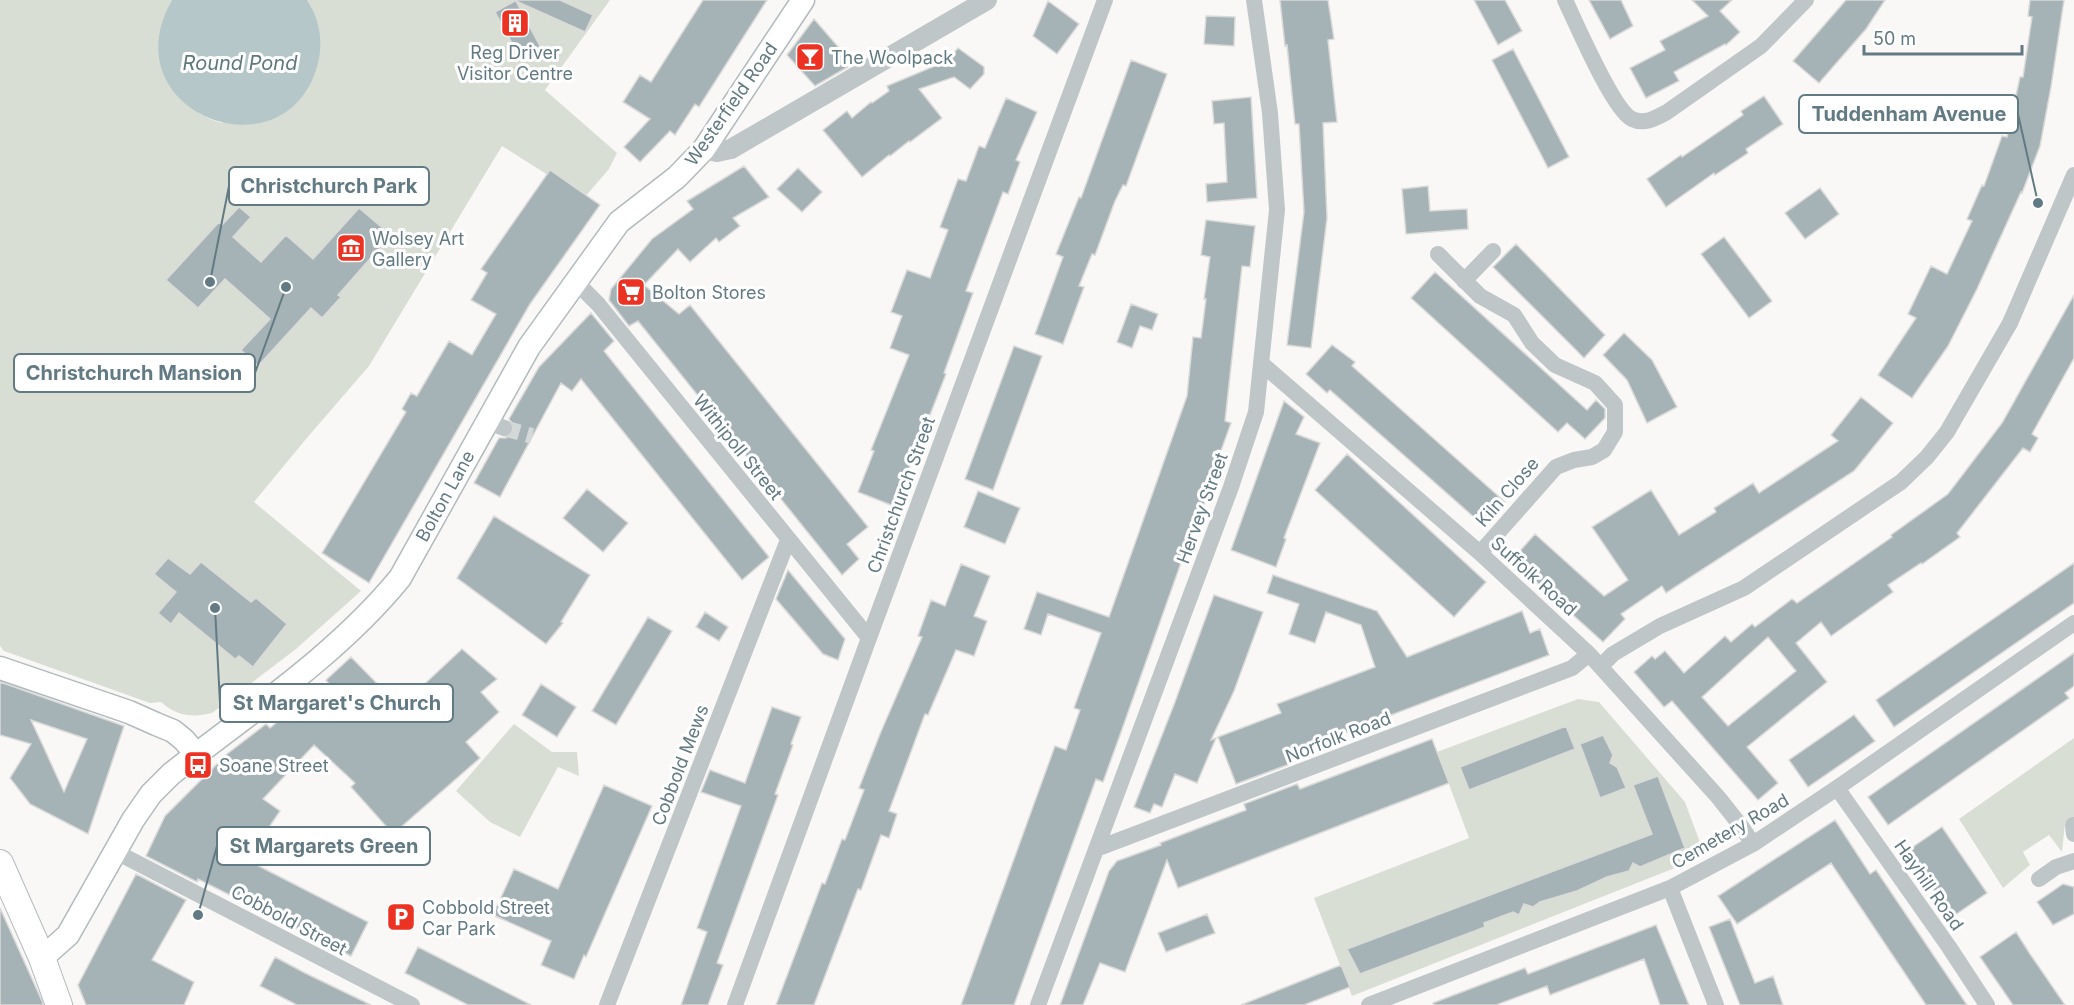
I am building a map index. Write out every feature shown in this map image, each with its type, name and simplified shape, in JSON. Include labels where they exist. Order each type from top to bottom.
[{"type":"main road","name":"Westerfield Road","points":[[648,198],[677,177],[704,149],[803,0]]},
{"type":"main road","name":"Bolton Lane","points":[[42,958],[68,935],[133,820],[152,794],[171,774],[308,668],[378,604],[400,578],[495,425],[529,347],[619,222],[648,198]]},
{"type":"main road","points":[[0,668],[173,731],[196,754]]},
{"type":"main road","points":[[0,863],[42,958],[59,1005]]},
{"type":"street","points":[[704,149],[717,152],[731,149],[987,0]]},
{"type":"street","name":"Christchurch Street","points":[[735,1005],[1105,0]]},
{"type":"street","name":"Hervey Street","points":[[1038,1005],[1256,412],[1277,203],[1270,114],[1254,0]]},
{"type":"street","points":[[1565,0],[1612,96],[1623,113],[1639,121],[1652,120],[1667,112],[1761,46],[1806,0]]},
{"type":"street","name":"Norfolk Road","points":[[1096,849],[1613,654],[1660,626],[1744,588],[1901,482],[1928,457],[1947,432],[2010,323],[2074,175]]},
{"type":"street","points":[[1464,281],[1492,251]]},
{"type":"street","name":"Kiln Close","points":[[1438,254],[1479,296],[1514,315],[1532,343],[1555,365],[1595,383],[1615,405],[1615,432],[1604,450],[1592,457],[1574,460],[1556,467],[1480,553]]},
{"type":"street","name":"Withipoll Street","points":[[576,282],[598,304],[869,638]]},
{"type":"street","name":"Suffolk Road","points":[[1262,363],[1480,553],[1595,660],[1718,797],[1753,844]]},
{"type":"street","name":"Cobbold Mews","points":[[608,1005],[788,540]]},
{"type":"street","name":"Cemetery Road","points":[[1369,1005],[1670,888],[1753,844],[2074,623]]},
{"type":"street","name":"Hayhill Road","points":[[1837,788],[1987,1005]]},
{"type":"street","points":[[2073,825],[2074,834]]},
{"type":"street","name":"Cobbold Street","points":[[116,852],[412,1005]]},
{"type":"street","points":[[2039,879],[2056,867],[2074,861]]},
{"type":"street","points":[[1670,888],[1716,1005]]},
{"type":"shaded area","points":[[0,0],[172,0],[164,19],[160,40],[163,72],[171,85],[194,109],[222,123],[312,8],[307,0],[610,0],[545,90],[617,153],[609,169],[584,198],[502,146],[369,366],[254,502],[361,591],[296,649],[212,713],[185,715],[161,702],[150,703],[4,651],[0,646]]},
{"type":"shaded area","points":[[1578,699],[1599,702],[1685,802],[1701,845],[1695,860],[1352,996],[1314,898],[1469,838],[1437,752]]},
{"type":"shaded area","points":[[514,724],[552,752],[577,752],[579,776],[558,767],[520,837],[490,822],[456,791]]},
{"type":"shaded area","points":[[2074,738],[2074,817],[2065,823],[2062,852],[2049,835],[2023,852],[2030,865],[2003,888],[1959,819]]},
{"type":"water","name":"Round Pond","points":[[172,0],[307,0],[318,25],[320,52],[316,70],[297,103],[270,120],[238,125],[207,117],[181,99],[163,73],[159,39]]},
{"type":"building","name":"Reg Driver Visitor Centre","points":[[513,0],[560,0],[593,15],[585,32],[516,1],[541,48],[520,58],[495,12],[515,1]]},
{"type":"building","points":[[703,0],[767,0],[699,107],[695,104],[675,135],[670,131],[640,162],[624,147],[650,119],[623,102],[640,75],[651,82]]},
{"type":"building","points":[[1280,0],[1328,0],[1334,39],[1328,40],[1337,122],[1323,123],[1327,218],[1311,348],[1287,345],[1304,212],[1299,124],[1295,124]]},
{"type":"building","points":[[1474,0],[1505,0],[1522,31],[1498,45]]},
{"type":"building","points":[[1589,0],[1621,0],[1633,26],[1610,39]]},
{"type":"building","points":[[1692,0],[1732,0],[1720,11],[1740,32],[1726,45],[1674,72],[1679,81],[1646,98],[1630,68],[1665,50],[1660,41],[1708,16]]},
{"type":"building","points":[[1846,0],[1885,0],[1866,29],[1819,83],[1793,61]]},
{"type":"building","points":[[2030,0],[2064,0],[2040,146],[2022,193],[1977,289],[1948,346],[1912,398],[1878,375],[1916,318],[1908,314],[1931,266],[1947,274],[1972,221],[1967,219],[1982,185],[1984,186],[2002,136],[2007,137],[2020,77],[2023,77],[2032,17],[2028,16]]},
{"type":"building","points":[[1048,1],[1079,24],[1057,54],[1033,36]]},
{"type":"building","points":[[1206,16],[1235,17],[1234,46],[1204,44]]},
{"type":"building","points":[[814,19],[853,64],[815,86],[787,55]]},
{"type":"building","points":[[958,48],[984,67],[984,74],[970,89],[954,77],[919,89],[942,118],[862,177],[823,130],[847,111],[852,118],[889,91],[887,86],[947,61]]},
{"type":"building","points":[[1513,49],[1569,157],[1548,168],[1492,60]]},
{"type":"building","points":[[1131,60],[1167,74],[1126,186],[1123,185],[1115,201],[1095,255],[1092,254],[1079,286],[1084,287],[1063,344],[1035,334],[1063,257],[1056,254],[1079,197],[1081,198]]},
{"type":"building","points":[[1764,96],[1783,124],[1746,149],[1748,153],[1715,175],[1714,173],[1666,207],[1647,179],[1743,115],[1741,111]]},
{"type":"building","points":[[1251,97],[1257,198],[1207,202],[1206,184],[1227,182],[1224,123],[1214,124],[1212,101]]},
{"type":"building","points":[[1006,98],[1037,112],[1016,160],[1020,162],[1008,194],[1003,192],[966,291],[973,293],[944,373],[946,374],[896,507],[858,492],[874,451],[871,450],[909,355],[890,348],[902,316],[891,312],[907,270],[930,278],[948,230],[940,227],[958,179],[966,181],[979,146],[985,148]]},
{"type":"building","points":[[744,166],[769,197],[733,218],[740,226],[719,242],[716,238],[690,262],[678,249],[644,285],[679,314],[690,305],[868,527],[847,544],[859,559],[842,575],[638,321],[629,326],[609,300],[611,289],[652,239],[693,209],[687,201]]},
{"type":"building","points":[[798,168],[822,192],[802,212],[777,189]]},
{"type":"building","points":[[550,170],[600,205],[530,304],[369,583],[322,553],[406,412],[402,409],[411,393],[417,396],[449,341],[472,355],[496,314],[471,300],[487,273],[481,269]]},
{"type":"building","points":[[1428,186],[1430,211],[1467,209],[1468,229],[1406,234],[1402,189]]},
{"type":"building","points":[[1820,188],[1839,214],[1805,239],[1785,213]]},
{"type":"building","points":[[239,207],[251,217],[233,237],[261,262],[286,235],[313,259],[359,208],[391,235],[338,295],[341,297],[322,318],[311,308],[258,366],[241,350],[270,319],[225,279],[198,308],[166,280],[219,222],[222,225]]},
{"type":"building","points":[[1206,220],[1255,226],[1250,267],[1242,266],[1225,421],[1231,423],[1209,484],[1211,485],[1103,782],[1096,779],[1014,1005],[961,1005],[1055,746],[1066,750],[1080,710],[1074,708],[1101,633],[1048,614],[1041,635],[1024,629],[1037,592],[1109,617],[1187,396],[1193,337],[1201,338],[1206,299],[1204,299],[1210,257],[1201,255]]},
{"type":"building","points":[[1724,237],[1772,301],[1749,318],[1701,254]]},
{"type":"building","points":[[1516,244],[1605,335],[1584,358],[1493,267]]},
{"type":"building","points":[[1435,272],[1587,410],[1596,400],[1605,409],[1605,418],[1585,439],[1567,423],[1558,432],[1411,298]]},
{"type":"building","points":[[2074,295],[2074,358],[2032,434],[2038,438],[2030,452],[2023,448],[1957,533],[1960,537],[1888,585],[1893,592],[1831,636],[1821,622],[1796,643],[1827,682],[1747,747],[1778,783],[1758,800],[1672,701],[1664,707],[1634,672],[1652,656],[1655,659],[1665,651],[1684,673],[1725,636],[1731,642],[1752,624],[1755,627],[1792,599],[1797,603],[1892,537],[1891,535],[1948,494],[2002,423]],"holes":[[[1768,637],[1796,671],[1728,726],[1702,697]]]},
{"type":"building","points":[[1131,304],[1158,314],[1152,330],[1140,326],[1132,348],[1117,342]]},
{"type":"building","points":[[591,313],[614,341],[604,351],[769,557],[742,580],[581,379],[572,391],[561,383],[500,497],[474,483],[499,438],[506,438],[514,432],[514,426],[509,419],[539,367]]},
{"type":"building","points":[[1624,333],[1652,360],[1677,407],[1647,423],[1627,380],[1603,355]]},
{"type":"building","points":[[1332,345],[1355,362],[1352,366],[1505,502],[1484,526],[1330,390],[1327,393],[1306,374]]},
{"type":"building","points":[[1014,346],[1042,356],[993,490],[965,479]]},
{"type":"building","points":[[1861,397],[1893,423],[1854,471],[1666,593],[1662,586],[1621,614],[1625,619],[1603,642],[1512,560],[1535,534],[1604,596],[1628,580],[1592,527],[1651,490],[1679,535],[1716,512],[1714,508],[1753,483],[1759,493],[1838,441],[1831,435]]},
{"type":"building","points":[[1284,401],[1304,417],[1296,434],[1320,443],[1284,538],[1286,539],[1276,567],[1231,550]]},
{"type":"building","points":[[1347,454],[1486,582],[1454,617],[1315,490]]},
{"type":"building","points":[[587,489],[628,523],[603,552],[563,518]]},
{"type":"building","points":[[978,491],[1020,508],[1005,544],[964,527]]},
{"type":"building","points":[[494,516],[590,575],[561,622],[563,623],[546,644],[457,578]]},
{"type":"building","points":[[168,558],[190,574],[201,562],[251,602],[256,598],[287,624],[253,667],[239,656],[235,659],[179,613],[171,624],[158,613],[176,592],[154,574]]},
{"type":"building","points":[[2074,563],[2074,603],[1894,727],[1876,700]]},
{"type":"building","points":[[961,564],[990,576],[974,616],[987,621],[974,656],[956,650],[928,715],[925,714],[889,811],[897,814],[889,838],[881,835],[814,1005],[776,1005],[822,883],[825,884],[842,839],[845,840],[864,790],[859,788],[922,637],[918,636],[931,600],[945,606]]},
{"type":"building","points":[[788,570],[845,639],[838,660],[823,654],[776,599]]},
{"type":"building","points":[[1273,575],[1377,611],[1407,657],[1522,611],[1530,633],[1540,629],[1549,655],[1286,755],[1290,764],[1236,784],[1218,737],[1281,713],[1277,704],[1375,667],[1361,625],[1326,612],[1315,643],[1289,634],[1299,604],[1267,593]]},
{"type":"building","points":[[1214,595],[1263,612],[1234,691],[1211,740],[1216,738],[1197,783],[1175,774],[1162,807],[1154,804],[1150,813],[1134,807]]},
{"type":"building","points":[[705,612],[728,627],[719,641],[696,627]]},
{"type":"building","points":[[648,617],[672,631],[616,725],[592,711]]},
{"type":"building","points":[[462,649],[497,679],[481,692],[499,712],[466,742],[480,758],[393,834],[351,787],[355,783],[314,745],[263,799],[280,811],[247,860],[368,922],[351,956],[198,879],[197,882],[146,856],[165,816],[227,754],[266,724],[270,728],[298,704],[304,710],[331,686],[326,680],[351,657],[400,707]]},
{"type":"building","points":[[2074,653],[2074,686],[2065,693],[2069,698],[1888,825],[1868,797]]},
{"type":"building","points":[[0,682],[124,726],[88,834],[30,804],[10,778],[31,744],[0,735]],"holes":[[[31,720],[87,739],[64,792]]]},
{"type":"building","points":[[541,684],[576,707],[557,737],[522,715]]},
{"type":"building","points":[[772,707],[801,717],[775,794],[778,795],[717,963],[723,965],[708,1005],[681,1005],[707,932],[697,928],[741,806],[701,792],[710,770],[745,783]]},
{"type":"building","points":[[1854,715],[1875,741],[1808,787],[1789,760]]},
{"type":"building","points":[[1566,726],[1575,749],[1469,790],[1460,767]]},
{"type":"building","points":[[1603,735],[1613,755],[1610,763],[1617,767],[1626,788],[1600,798],[1580,744]]},
{"type":"building","points":[[1432,739],[1449,783],[1178,888],[1167,860],[1125,972],[1100,963],[1083,1005],[1060,1005],[1109,871],[1117,861],[1246,810],[1244,804],[1297,784],[1300,789]]},
{"type":"building","points":[[1658,776],[1685,848],[1640,867],[1633,863],[1629,871],[1540,902],[1533,907],[1524,904],[1519,915],[1513,912],[1484,923],[1485,927],[1360,974],[1347,949],[1652,834],[1633,785]]},
{"type":"building","points":[[604,785],[652,806],[586,957],[584,955],[574,979],[541,965],[551,941],[493,915],[514,869],[558,889]]},
{"type":"building","points":[[1835,820],[1870,874],[1876,870],[1967,1005],[1926,1005],[1831,863],[1737,924],[1718,896]]},
{"type":"building","points":[[1942,827],[1987,893],[1952,917],[1907,851]]},
{"type":"building","points":[[136,874],[186,900],[152,960],[194,982],[184,1005],[86,1005],[78,985]]},
{"type":"building","points":[[2063,884],[2074,887],[2074,914],[2053,925],[2037,902]]},
{"type":"building","points":[[0,908],[42,1001],[43,1005],[0,1005]]},
{"type":"building","points":[[1207,914],[1215,933],[1166,952],[1158,933]]},
{"type":"building","points":[[1730,919],[1755,983],[1773,976],[1783,1005],[1740,1005],[1709,927]]},
{"type":"building","points":[[1656,925],[1689,1005],[1660,1005],[1644,959],[1550,995],[1547,986],[1496,1005],[1434,1005],[1433,1003],[1525,968],[1528,974]]},
{"type":"building","points":[[2016,932],[2065,1005],[2013,1005],[1980,957]]},
{"type":"building","points":[[418,947],[531,1005],[468,1005],[405,973]]},
{"type":"building","points":[[275,957],[371,1005],[297,1005],[260,986]]},
{"type":"building","points":[[1341,965],[1350,987],[1304,1005],[1241,1005]]},
{"type":"tunnel","points":[[504,428],[532,436]]},
{"type":"place","name":"Reg Driver Visitor Centre","points":[[515,23]]},
{"type":"place","name":"The Woolpack","points":[[810,57]]},
{"type":"place","name":"Tuddenham Avenue","points":[[2038,203]]},
{"type":"place","name":"Wolsey Art Gallery","points":[[351,248]]},
{"type":"place","name":"Christchurch Park","points":[[210,282]]},
{"type":"place","name":"Christchurch Mansion","points":[[286,287]]},
{"type":"place","name":"Bolton Stores","points":[[631,292]]},
{"type":"place","name":"St Margaret's Church","points":[[215,608]]},
{"type":"place","name":"Soane Street","points":[[198,765]]},
{"type":"place","name":"St Margarets Green","points":[[198,915]]},
{"type":"place","name":"Cobbold Street Car Park","points":[[401,917]]}]
